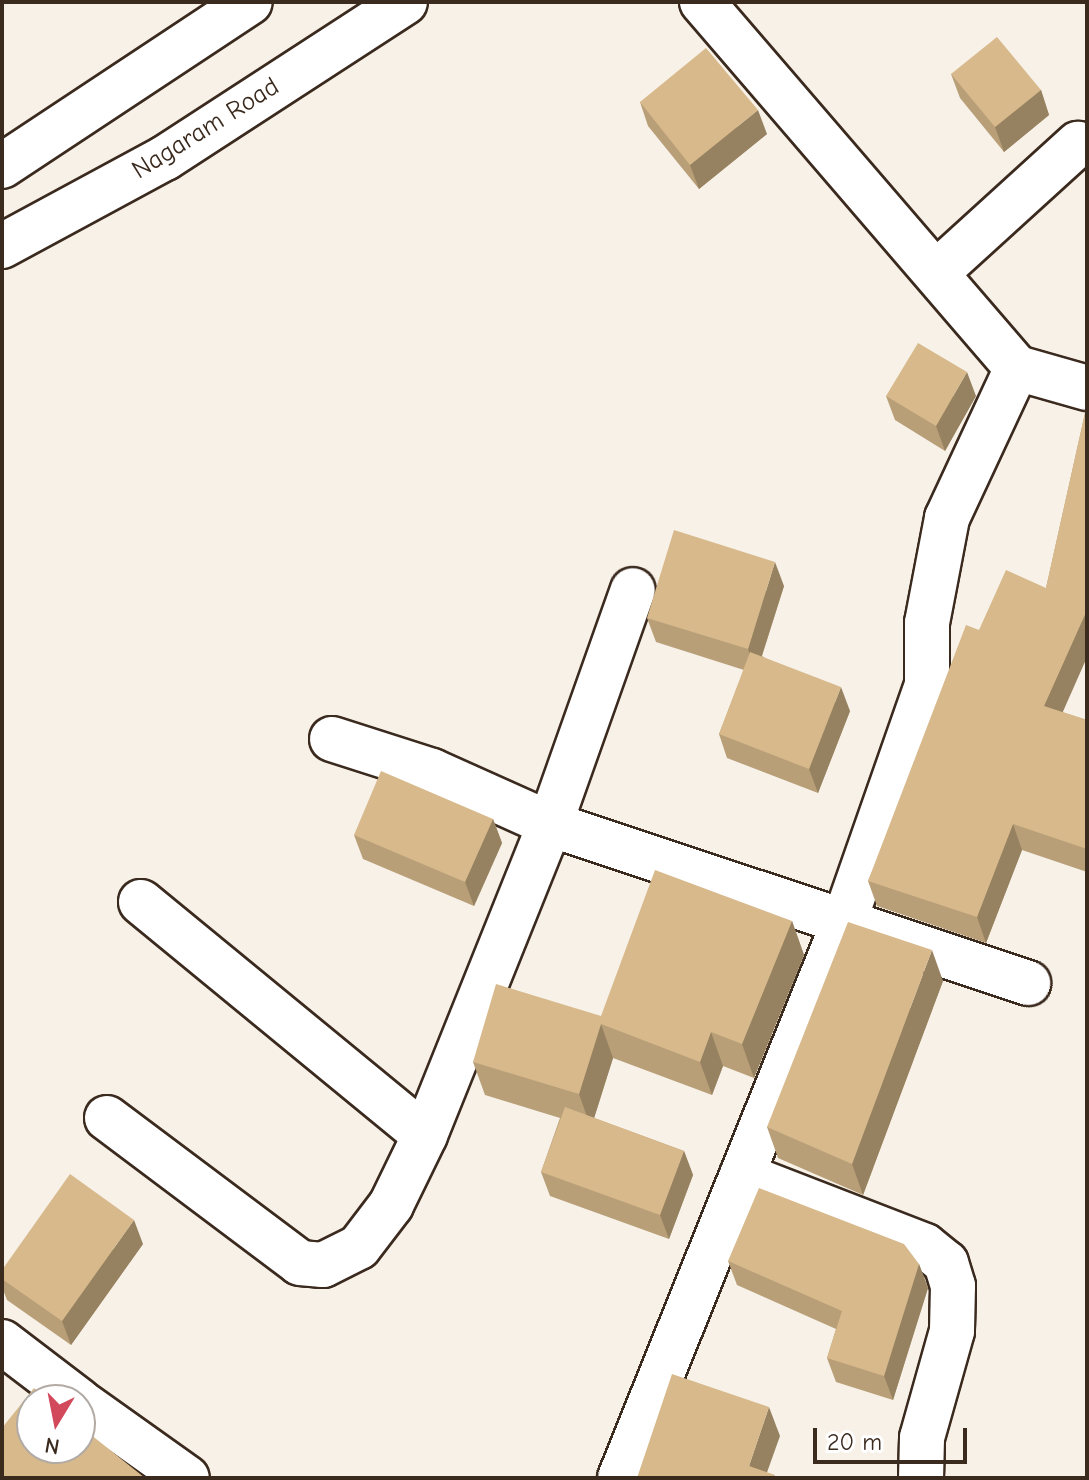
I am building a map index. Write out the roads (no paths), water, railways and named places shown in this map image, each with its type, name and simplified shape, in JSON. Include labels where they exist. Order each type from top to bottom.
[{"type":"street","points":[[2,166],[250,2]]},
{"type":"street","name":"Nagaram Road","points":[[2,246],[165,158],[405,2]]},
{"type":"street","points":[[702,2],[1017,368],[1087,388]]},
{"type":"street","points":[[936,273],[1078,144]]},
{"type":"street","points":[[620,1478],[844,922],[927,685],[927,623],[947,518],[1017,368]]},
{"type":"street","points":[[107,1118],[300,1263],[323,1265],[359,1247],[391,1205],[425,1135],[550,824],[633,590]]},
{"type":"street","points":[[332,739],[432,771],[550,824],[1028,983]]},
{"type":"street","points":[[141,902],[425,1135]]},
{"type":"street","points":[[742,1175],[925,1246],[946,1263],[953,1286],[952,1331],[922,1438],[921,1478]]},
{"type":"street","points":[[2,1342],[57,1384]]},
{"type":"street","points":[[96,1413],[187,1478]]}]
